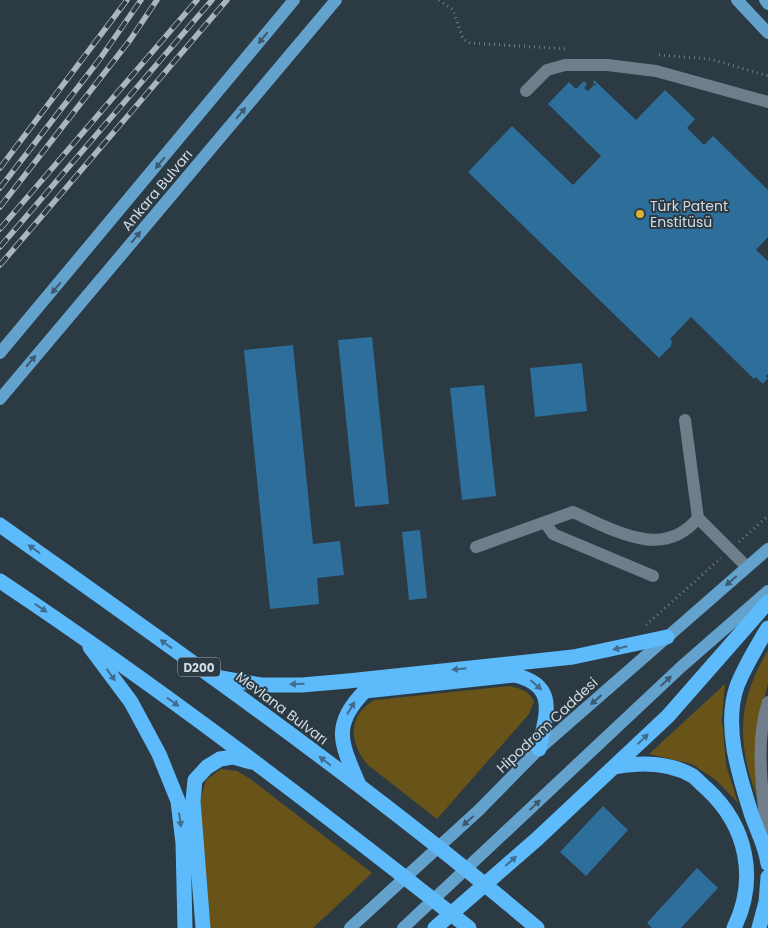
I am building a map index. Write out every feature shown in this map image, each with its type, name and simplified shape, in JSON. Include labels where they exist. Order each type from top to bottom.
[{"type":"highway","name":"Mevlana Bulvarı","points":[[2,526],[212,676],[360,786],[537,928]]},
{"type":"highway","points":[[0,581],[82,636],[262,766],[469,928]]},
{"type":"highway","points":[[435,928],[615,767],[668,716],[768,602]]},
{"type":"highway","points":[[768,628],[737,687],[731,727],[746,796],[768,856]]},
{"type":"highway","points":[[82,636],[131,702],[159,754],[178,801],[183,842],[185,928]]},
{"type":"highway","points":[[212,676],[261,684],[330,682],[573,657],[667,637]]},
{"type":"highway","points":[[360,786],[344,749],[343,727],[349,707],[365,691],[514,675],[528,678],[540,687],[546,696],[547,708],[539,750]]},
{"type":"highway","points":[[203,928],[193,802],[195,780],[207,767],[220,759],[234,757],[262,766]]},
{"type":"highway","points":[[615,767],[637,763],[663,765],[693,776],[721,802],[738,830],[746,865],[746,894],[734,928]]},
{"type":"highway","points":[[759,928],[766,902],[768,877]]},
{"type":"main road","name":"Ankara Bulvarı","points":[[0,353],[294,0]]},
{"type":"main road","name":"Ankara Bulvarı","points":[[0,399],[336,0]]},
{"type":"main road","points":[[737,0],[768,33]]},
{"type":"main road","points":[[765,0],[768,4]]},
{"type":"main road","name":"Hipodrom Caddesi","points":[[350,928],[479,810],[539,750],[768,549]]},
{"type":"main road","points":[[403,928],[681,667],[768,591]]},
{"type":"lane","points":[[526,91],[547,70],[565,65],[607,65],[656,71],[768,102]]},
{"type":"lane","points":[[685,420],[698,518],[747,567]]},
{"type":"lane","points":[[476,547],[573,512],[620,533],[653,541],[675,537],[684,532],[698,518]]},
{"type":"lane","points":[[545,522],[553,534],[653,576]]},
{"type":"lane","points":[[768,702],[763,727],[761,757],[768,856]]},
{"type":"path","points":[[440,0],[448,5]]},
{"type":"path","points":[[646,625],[768,516]]},
{"type":"shaded area","points":[[768,650],[768,684],[761,709],[758,801],[746,761],[743,724],[750,688]]},
{"type":"shaded area","points":[[725,684],[722,719],[726,765],[738,803],[716,780],[692,764],[649,754]]},
{"type":"shaded area","points":[[509,686],[530,695],[534,702],[529,714],[437,819],[368,765],[357,748],[354,739],[355,721],[359,713],[375,700]]},
{"type":"shaded area","points":[[221,769],[237,771],[249,778],[372,873],[313,928],[210,928],[200,801],[206,780]]},
{"type":"building","name":"Türk Patent Enstitüsü","points":[[594,80],[636,120],[665,90],[695,119],[687,128],[704,145],[713,136],[768,190],[768,237],[756,250],[768,261],[768,374],[766,376],[768,378],[763,384],[756,377],[754,379],[691,317],[670,339],[672,341],[671,346],[659,358],[468,172],[512,126],[573,185],[601,156],[548,104],[569,82],[576,89],[584,81],[587,84],[584,88],[588,91],[594,85],[597,86],[593,82]]},
{"type":"building","points":[[372,337],[389,504],[355,507],[338,340]]},
{"type":"building","points":[[293,345],[313,544],[340,541],[344,575],[317,578],[319,604],[270,609],[244,350]]},
{"type":"building","points":[[582,363],[587,411],[535,417],[530,368]]},
{"type":"building","points":[[484,385],[496,496],[462,500],[450,388]]},
{"type":"building","points":[[420,530],[427,598],[409,600],[402,532]]},
{"type":"building","points":[[603,806],[628,830],[586,876],[560,852]]},
{"type":"building","points":[[697,868],[718,888],[681,928],[652,928],[647,923]]},
{"type":"railway","points":[[0,168],[127,0]]},
{"type":"railway","points":[[0,188],[99,60],[141,0]]},
{"type":"railway","points":[[0,207],[130,40],[157,0]]},
{"type":"railway","points":[[0,229],[197,0]]},
{"type":"railway","points":[[0,247],[212,0]]},
{"type":"railway","points":[[0,265],[227,0]]},
{"type":"place","name":"Türk Patent Enstitüsü","points":[[640,214]]}]
